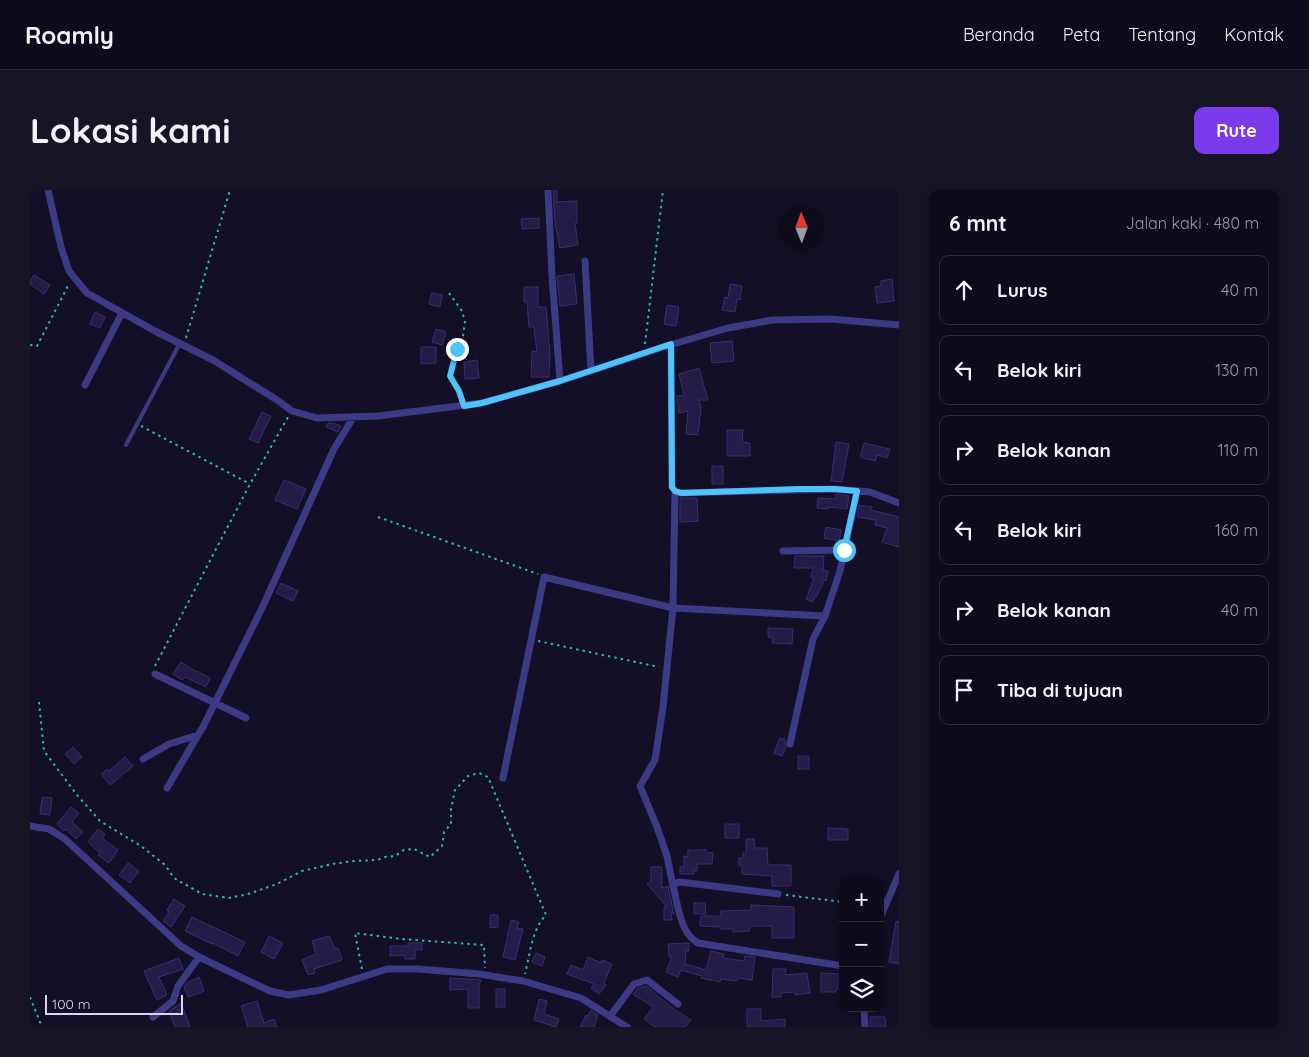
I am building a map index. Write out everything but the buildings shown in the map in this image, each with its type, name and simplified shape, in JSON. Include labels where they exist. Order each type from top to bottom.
[{"type":"street","points":[[48,190],[61,247],[69,272],[87,293],[213,360],[292,411],[317,418],[378,416],[482,403],[560,381],[671,344],[728,328],[772,320],[831,319],[899,325]]},
{"type":"street","points":[[548,190],[560,381]]},
{"type":"street","points":[[585,261],[591,371]]},
{"type":"street","points":[[85,385],[122,313]]},
{"type":"street","points":[[671,344],[672,487],[675,491],[673,608],[663,707],[655,760],[640,786],[667,856],[686,932],[691,939],[698,943],[839,965]]},
{"type":"street","points":[[167,788],[215,704],[263,606],[334,449],[352,418]]},
{"type":"street","points":[[675,491],[681,493],[835,489],[870,492],[899,502]]},
{"type":"street","points":[[790,744],[813,639],[825,616],[840,571],[857,491]]},
{"type":"street","points":[[783,551],[844,550]]},
{"type":"street","points":[[503,778],[544,577],[673,608],[825,616]]},
{"type":"street","points":[[155,674],[246,718]]},
{"type":"street","points":[[143,759],[169,744],[198,735]]},
{"type":"street","points":[[30,826],[50,830],[65,839],[181,946],[199,957],[270,992],[290,995],[321,990],[387,969],[418,969],[486,975],[523,981],[581,998],[611,1015],[627,1027]]},
{"type":"street","points":[[884,909],[899,874]]},
{"type":"street","points":[[673,886],[675,883],[680,882],[778,894]]},
{"type":"street","points":[[153,1017],[173,1001],[178,986],[199,957]]},
{"type":"street","points":[[611,1015],[634,984],[647,980],[678,1004]]},
{"type":"street","points":[[864,1012],[865,1027]]},
{"type":"lane","points":[[126,445],[182,344]]},
{"type":"path","points":[[182,344],[230,190]]},
{"type":"path","points":[[644,353],[663,190]]},
{"type":"path","points":[[30,345],[37,346],[73,276]]},
{"type":"path","points":[[449,293],[462,311],[465,322],[463,336],[457,349],[450,376],[459,391],[464,406]]},
{"type":"path","points":[[155,674],[155,665],[250,484],[292,411]]},
{"type":"path","points":[[137,424],[250,484]]},
{"type":"path","points":[[378,517],[544,577]]},
{"type":"path","points":[[531,640],[667,668]]},
{"type":"path","points":[[39,702],[44,752],[77,795],[100,821],[141,846],[165,865],[174,878],[202,894],[229,898],[248,894],[277,884],[302,871],[332,864],[377,860],[395,856],[404,850],[414,849],[430,857],[442,846],[444,832],[451,824],[451,809],[456,790],[468,776],[479,774],[488,777],[546,915],[536,930],[523,981]]},
{"type":"path","points":[[778,894],[839,902]]},
{"type":"path","points":[[364,976],[355,933],[402,939],[484,945],[486,975]]},
{"type":"path","points":[[30,997],[42,1027]]},
{"type":"route","points":[[457,349],[450,376],[459,391],[464,406],[482,403],[560,381],[671,344],[672,487],[675,491],[681,493],[835,489],[857,491],[844,550]]}]
